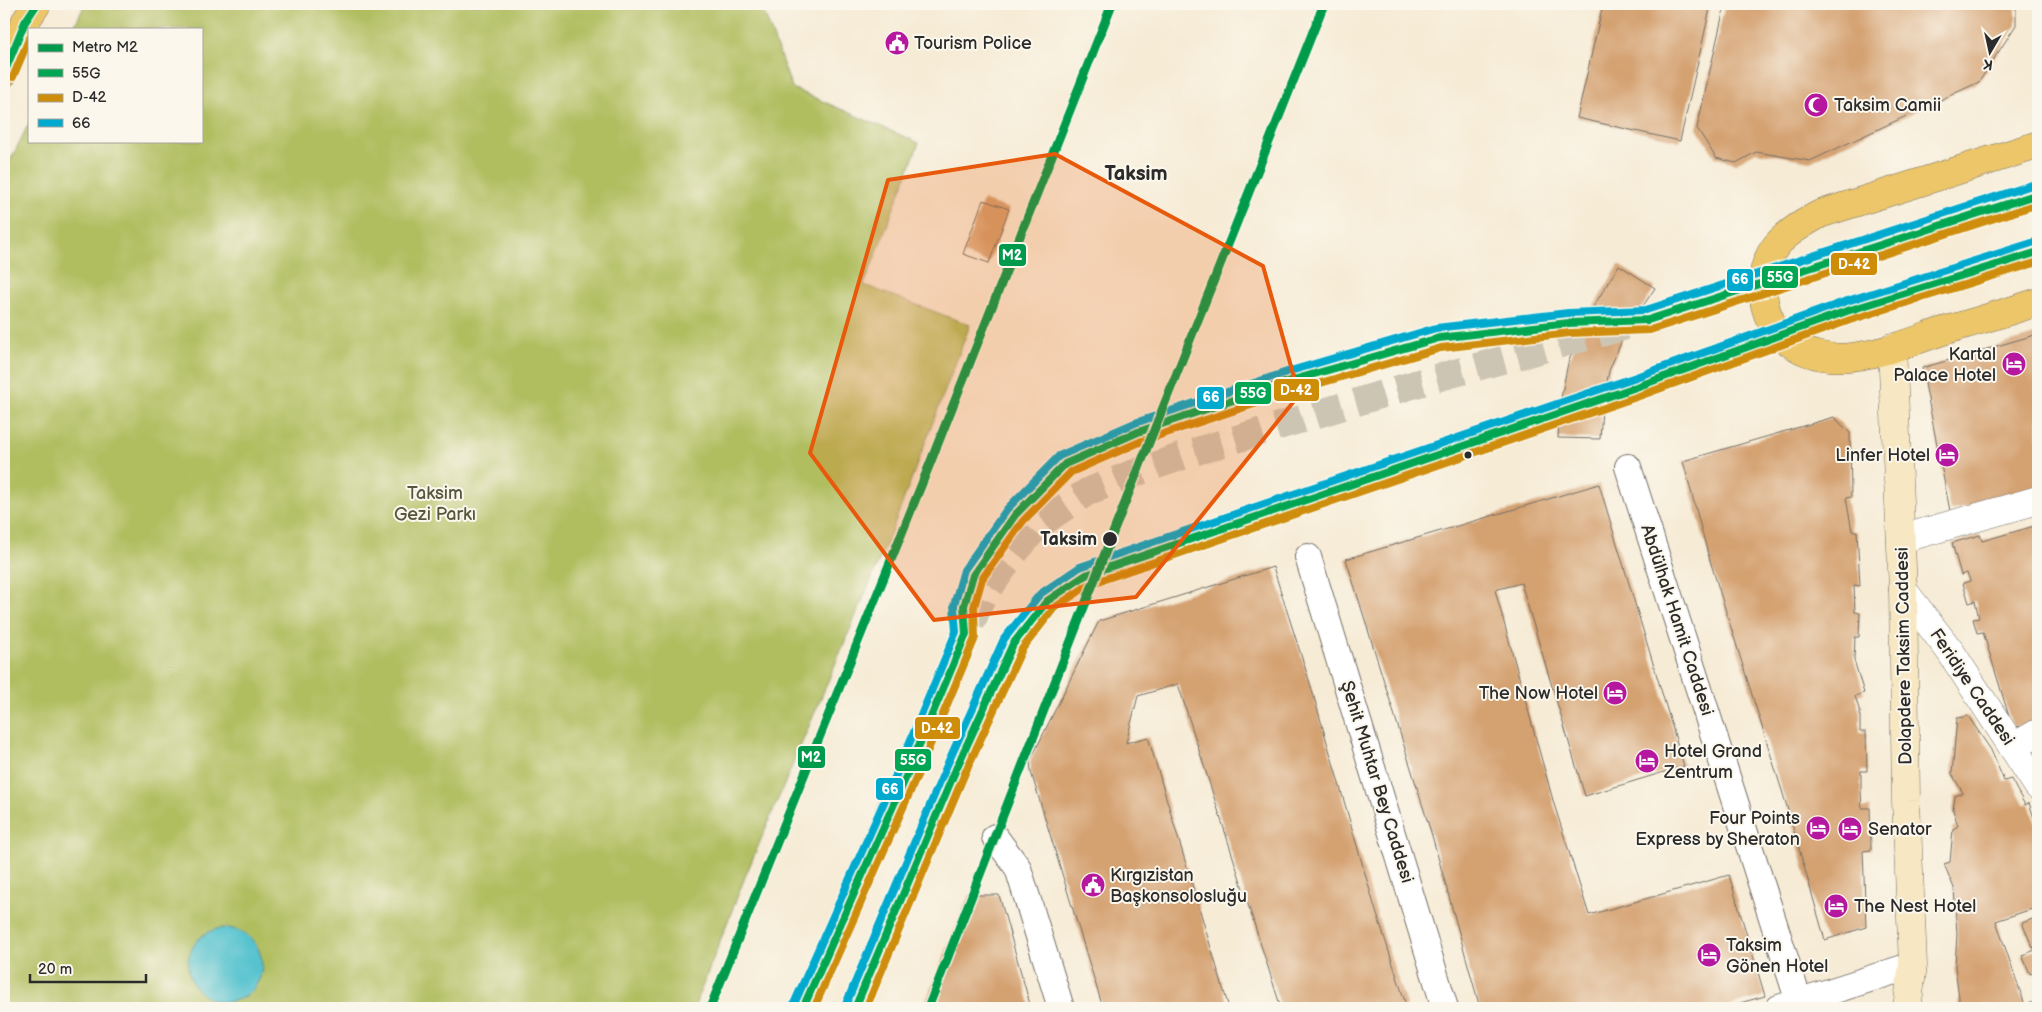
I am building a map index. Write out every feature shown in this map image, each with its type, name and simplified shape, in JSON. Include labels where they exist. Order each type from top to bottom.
[{"type":"main road","points":[[4,73],[25,22],[37,4]]},
{"type":"main road","points":[[2038,146],[1820,214],[1791,230],[1775,246],[1766,262],[1762,277],[1763,300],[1769,318],[1779,333],[1792,345],[1810,353],[1830,357],[1854,357],[1892,347],[2038,302]]},
{"type":"main road","points":[[1827,262],[2038,194]]},
{"type":"main road","points":[[1846,311],[2038,252]]},
{"type":"main road","name":"Dolapdere Taksim Caddesi","points":[[1892,347],[1903,590],[1906,801],[1913,966]]},
{"type":"main road","points":[[1907,1008],[1913,966]]},
{"type":"street","name":"Abdülhak Hamit Caddesi","points":[[1628,467],[1789,1005]]},
{"type":"street","points":[[1901,539],[2038,500]]},
{"type":"street","name":"Şehit Muhtar Bey Caddesi","points":[[1308,557],[1445,1008]]},
{"type":"street","name":"Feridiye Caddesi","points":[[1903,590],[1950,651],[2038,786]]},
{"type":"street","points":[[2014,747],[2038,733]]},
{"type":"street","points":[[995,837],[1018,868],[1061,1008]]},
{"type":"street","points":[[1789,1005],[1913,966]]},
{"type":"highlighted area","points":[[1055,154],[1263,266],[1299,395],[1136,597],[934,620],[810,453],[888,180]]},
{"type":"green space","name":"Taksim Gezi Parkı","points":[[85,4],[761,4],[792,88],[919,143],[864,285],[970,325],[890,535],[745,877],[694,1008],[4,1008],[4,173],[28,125],[28,142],[202,142],[202,28],[73,28]]},
{"type":"water","points":[[225,928],[239,931],[251,939],[259,951],[262,965],[259,979],[251,991],[239,999],[225,1002],[211,999],[199,991],[191,979],[188,965],[191,951],[199,939],[211,931]]},
{"type":"building","points":[[1603,4],[1711,4],[1680,141],[1577,118]]},
{"type":"building","name":"Taksim Camii","points":[[1725,4],[2016,4],[2016,25],[1979,82],[1810,161],[1756,152],[1736,163],[1716,158],[1697,128]]},
{"type":"building","points":[[983,200],[1009,209],[989,263],[963,254]]},
{"type":"building","points":[[1619,265],[1655,288],[1625,333],[1609,371],[1602,409],[1600,439],[1558,438],[1560,403],[1568,363],[1587,317]]},
{"type":"building","points":[[2038,334],[2038,488],[1950,511],[1922,368]]},
{"type":"building","points":[[1834,417],[1850,433],[1851,497],[1846,498],[1852,531],[1857,531],[1860,586],[1854,585],[1855,612],[1860,613],[1859,637],[1855,637],[1854,660],[1864,693],[1855,696],[1860,712],[1860,732],[1866,732],[1867,771],[1861,771],[1861,791],[1862,808],[1870,808],[1871,850],[1863,851],[1866,927],[1825,940],[1788,810],[1708,554],[1683,461]]},
{"type":"building","points":[[1599,484],[1684,766],[1585,796],[1521,583],[1495,590],[1554,804],[1589,915],[1729,875],[1765,996],[1722,1008],[1480,1008],[1433,839],[1346,559]]},
{"type":"building","points":[[2038,525],[2038,712],[2035,713],[2038,721],[2025,727],[2012,726],[1983,632],[1977,633],[1973,619],[1979,618],[1975,601],[1969,603],[1963,583],[1970,581],[1967,573],[1961,575],[1952,543],[1980,535],[1982,541]]},
{"type":"building","points":[[1273,567],[1309,680],[1375,908],[1407,1008],[1281,1008],[1178,684],[1138,696],[1126,743],[1148,737],[1229,1008],[1103,1008],[1031,772],[1030,761],[1099,621]]},
{"type":"building","points":[[1968,716],[1991,750],[2004,781],[2011,779],[2025,805],[2029,803],[2038,830],[2038,907],[1996,921],[2025,1005],[2036,1001],[2038,1008],[1958,1008],[1959,997],[1955,967],[1957,934],[1954,888],[1944,864],[1950,862],[1953,829],[1958,826],[1953,810],[1955,796],[1963,793],[1952,774],[1957,718]]},
{"type":"building","points":[[969,895],[999,895],[1031,1008],[923,1008]]},
{"type":"building","points":[[2038,917],[2038,945],[2033,948],[2022,923]]},
{"type":"building","points":[[2038,949],[2038,971],[2030,974],[2022,955]]},
{"type":"tunnel","points":[[803,1008],[982,598],[1012,556],[1037,526],[1087,492],[1194,452],[1422,382],[1648,320],[1827,262]]},
{"type":"tunnel","points":[[855,1008],[956,769],[1013,644],[1047,601],[1086,575],[1639,386],[1847,311]]},
{"type":"tunnel","points":[[965,617],[964,606],[973,575],[1015,515],[1065,464],[1138,432],[1290,381],[1439,338],[1569,323],[1602,322]]},
{"type":"metro line","name":"M2","points":[[710,1008],[929,466],[1112,4]]},
{"type":"metro line","name":"M2","points":[[928,1008],[1109,543],[1324,4]]},
{"type":"transit line","name":"55G","points":[[4,73],[25,22],[37,4]]},
{"type":"transit line","name":"D-42","points":[[13,77],[28,41]]},
{"type":"transit line","name":"66","points":[[794,1004],[896,775],[956,632],[954,605],[964,570],[1007,509],[1059,456],[1135,423],[1287,372],[1436,328],[1568,313],[1646,310],[2035,184]]},
{"type":"transit line","name":"55G","points":[[803,1008],[905,779],[966,634],[964,606],[973,575],[1015,515],[1065,464],[1138,432],[1290,381],[1439,338],[1569,323],[1648,320],[2038,194]]},
{"type":"transit line","name":"D-42","points":[[814,1008],[914,783],[975,638],[974,607],[982,579],[1023,521],[1071,472],[1142,441],[1293,391],[1441,348],[1570,333],[1650,330],[2038,204]]},
{"type":"transit line","name":"66","points":[[846,1004],[947,765],[1004,639],[1040,594],[1080,567],[1636,377],[1844,302],[2035,242]]},
{"type":"transit line","name":"55G","points":[[855,1008],[956,769],[1013,644],[1047,601],[1086,575],[1639,386],[1847,311],[2038,252]]},
{"type":"transit line","name":"D-42","points":[[866,1008],[965,773],[1022,649],[1054,608],[1090,584],[1642,395],[1850,320],[2038,262]]},
{"type":"place","name":"Tourism Police","points":[[897,43]]},
{"type":"place","name":"Taksim Camii","points":[[1816,105]]},
{"type":"place","name":"Kartal Palace Hotel","points":[[2014,364]]},
{"type":"place","name":"Linfer Hotel","points":[[1947,455]]},
{"type":"place","name":"Taksim","points":[[1110,539]]},
{"type":"place","name":"The Now Hotel","points":[[1615,693]]},
{"type":"place","name":"Hotel Grand Zentrum","points":[[1647,761]]},
{"type":"place","name":"Four Points Express by Sheraton","points":[[1818,828]]},
{"type":"place","name":"Senator","points":[[1850,829]]},
{"type":"place","name":"Kırgızistan Başkonsolosluğu","points":[[1093,885]]},
{"type":"place","name":"The Nest Hotel","points":[[1836,906]]},
{"type":"place","name":"Taksim Gönen Hotel","points":[[1709,955]]},
{"type":"district","name":"Taksim","points":[[1136,174]]}]
